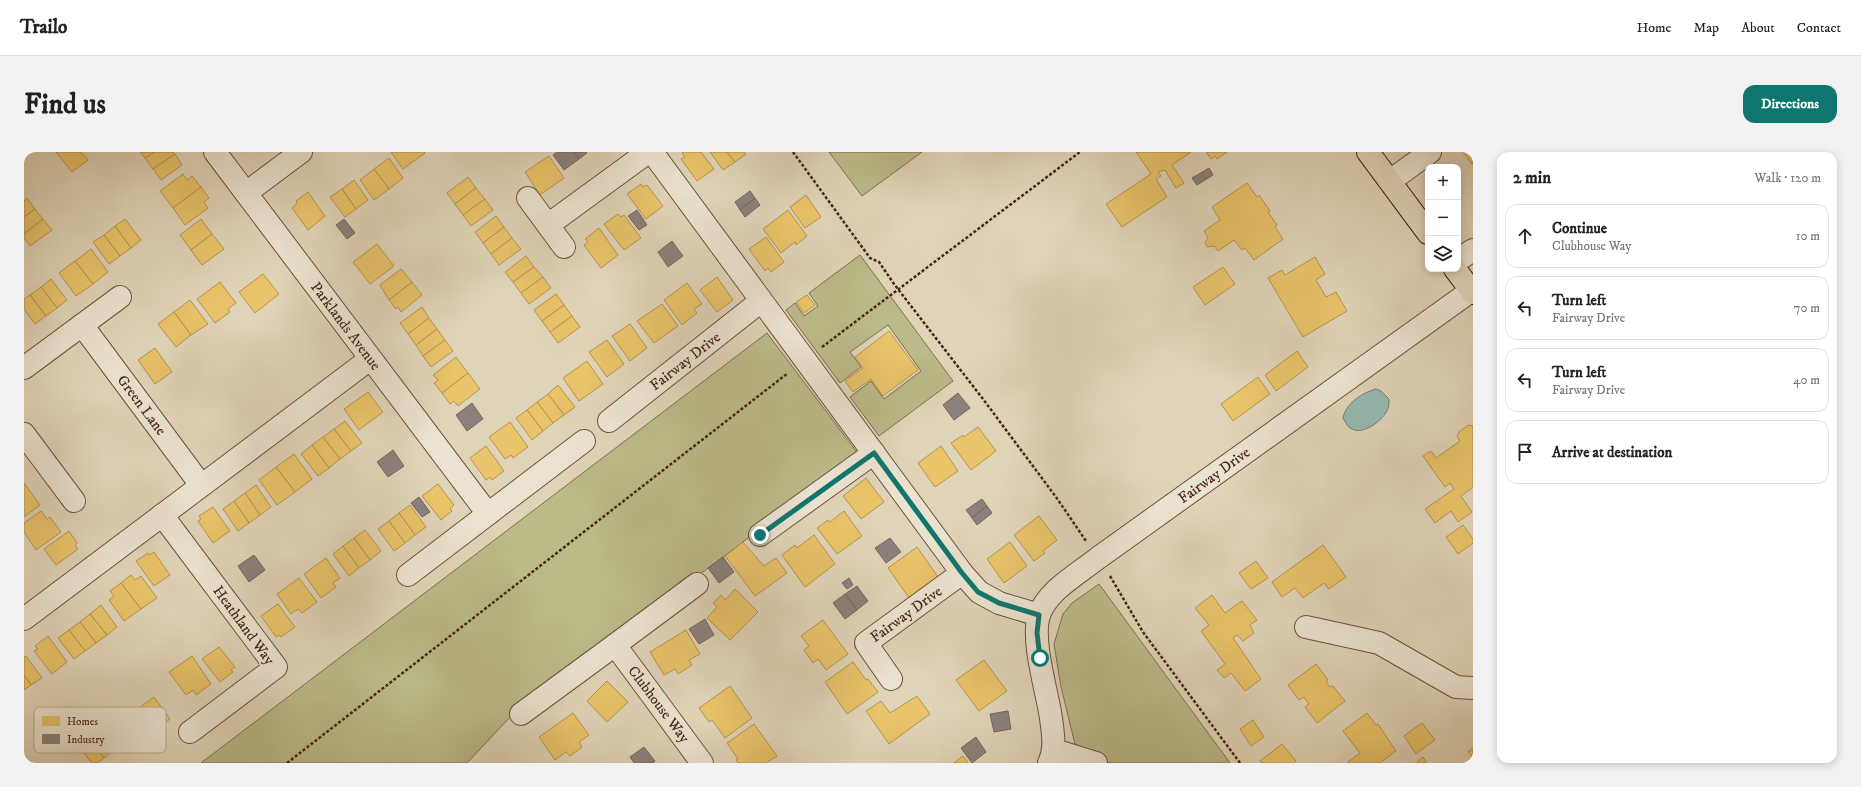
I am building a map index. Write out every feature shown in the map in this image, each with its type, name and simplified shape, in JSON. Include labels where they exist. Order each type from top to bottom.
[{"type":"main road","points":[[1368,152],[1425,229]]},
{"type":"main road","points":[[1457,272],[1472,292]]},
{"type":"street","name":"Parklands Avenue","points":[[215,152],[488,514]]},
{"type":"street","points":[[246,193],[301,152]]},
{"type":"street","points":[[548,225],[648,152]]},
{"type":"street","points":[[652,152],[962,573],[978,592],[999,603],[1039,615],[1037,633],[1040,658],[1049,702],[1052,757],[1096,763]]},
{"type":"street","points":[[1390,181],[1430,152]]},
{"type":"street","points":[[528,198],[564,247]]},
{"type":"street","points":[[1461,258],[1473,250]]},
{"type":"street","name":"Fairway Drive","points":[[1039,615],[1048,600],[1060,587],[1098,558],[1472,292]]},
{"type":"street","points":[[24,368],[120,297]]},
{"type":"street","name":"Fairway Drive","points":[[609,421],[761,301]]},
{"type":"street","name":"Green Lane","points":[[82,325],[202,486]]},
{"type":"street","points":[[24,619],[370,358]]},
{"type":"street","points":[[24,434],[74,501]]},
{"type":"street","points":[[408,575],[584,440]]},
{"type":"street","points":[[760,535],[874,453]]},
{"type":"street","name":"Heathland Way","points":[[162,515],[276,667],[190,732]]},
{"type":"street","name":"Fairway Drive","points":[[891,679],[866,643],[962,573]]},
{"type":"street","points":[[521,714],[697,584]]},
{"type":"street","points":[[1306,627],[1379,643],[1456,687],[1473,688]]},
{"type":"street","name":"Clubhouse Way","points":[[615,645],[702,763]]},
{"type":"path","points":[[793,152],[870,258],[879,262],[897,289],[983,399],[1056,497],[1098,558],[1143,632],[1240,763]]},
{"type":"path","points":[[287,763],[897,289],[1080,152]]},
{"type":"shaded area","points":[[829,152],[922,152],[862,196]]},
{"type":"shaded area","points":[[860,255],[953,381],[879,436],[850,397],[871,381],[884,399],[921,371],[888,325],[850,352],[861,367],[840,383],[786,310],[795,303],[804,316],[818,306],[809,293]]},
{"type":"shaded area","points":[[767,333],[859,455],[512,715],[467,763],[201,763]]},
{"type":"shaded area","points":[[1099,584],[1230,763],[1110,763],[1075,744],[1061,687],[1054,644],[1063,614],[1072,603]]},
{"type":"water","points":[[1376,389],[1381,391],[1389,399],[1388,407],[1382,418],[1364,429],[1354,430],[1350,428],[1343,418],[1347,408],[1355,399]]},
{"type":"building: Homes","points":[[56,152],[81,152],[88,160],[72,172]]},
{"type":"building: Homes","points":[[140,152],[154,152],[145,158]]},
{"type":"building: Homes","points":[[154,152],[173,152],[175,154],[153,169],[145,158]]},
{"type":"building: Homes","points":[[391,152],[424,152],[425,153],[403,169]]},
{"type":"building: Homes","points":[[701,152],[714,169],[697,181],[681,159],[685,157],[682,153]]},
{"type":"building: Homes","points":[[710,152],[727,152],[735,162],[723,170]]},
{"type":"building: Homes","points":[[727,152],[744,152],[746,154],[735,162]]},
{"type":"building: Homes","points":[[1136,152],[1191,152],[1172,165],[1184,183],[1176,188],[1165,170],[1158,172],[1161,176],[1156,179],[1167,197],[1122,227],[1106,204],[1151,174]]},
{"type":"building: Homes","points":[[1206,152],[1227,152],[1217,159],[1215,156],[1211,159]]},
{"type":"building: Homes","points":[[1463,152],[1473,152],[1473,164],[1472,164]]},
{"type":"building: Homes","points":[[175,154],[182,165],[161,180],[153,169]]},
{"type":"building: Homes","points":[[549,156],[564,178],[540,195],[525,172]]},
{"type":"building: Homes","points":[[389,158],[403,178],[389,189],[374,169]]},
{"type":"building: Homes","points":[[374,169],[389,189],[374,200],[360,180]]},
{"type":"building: Homes","points":[[183,174],[187,180],[192,176],[201,187],[173,208],[160,191]]},
{"type":"building: Homes","points":[[468,177],[476,188],[455,204],[447,193]]},
{"type":"building: Homes","points":[[354,180],[368,200],[356,209],[342,189]]},
{"type":"building: Homes","points":[[1247,183],[1257,197],[1259,195],[1270,211],[1268,212],[1277,225],[1275,227],[1283,239],[1254,260],[1245,248],[1242,250],[1234,240],[1218,251],[1214,246],[1207,247],[1205,242],[1208,238],[1204,231],[1220,220],[1212,207]]},
{"type":"building: Homes","points":[[641,184],[643,187],[647,185],[663,206],[646,219],[627,194]]},
{"type":"building: Homes","points":[[201,187],[209,198],[204,202],[208,208],[185,225],[173,208]]},
{"type":"building: Homes","points":[[476,188],[485,199],[463,215],[455,204]]},
{"type":"building: Homes","points":[[342,189],[356,209],[345,217],[330,197]]},
{"type":"building: Homes","points":[[308,192],[325,216],[308,230],[292,208],[297,203],[296,201]]},
{"type":"building: Homes","points":[[806,195],[821,217],[805,228],[790,207]]},
{"type":"building: Homes","points":[[27,198],[35,209],[24,217],[24,201]]},
{"type":"building: Homes","points":[[485,199],[493,210],[471,226],[463,215]]},
{"type":"building: Homes","points":[[35,209],[43,219],[24,234],[24,217]]},
{"type":"building: Homes","points":[[788,210],[807,236],[796,245],[795,242],[781,253],[763,229]]},
{"type":"building: Homes","points":[[618,214],[621,217],[624,215],[641,238],[624,250],[604,224]]},
{"type":"building: Homes","points":[[496,216],[504,227],[483,243],[475,232]]},
{"type":"building: Homes","points":[[43,219],[52,230],[30,246],[24,238],[24,234]]},
{"type":"building: Homes","points":[[125,219],[141,240],[131,248],[115,226]]},
{"type":"building: Homes","points":[[201,219],[212,234],[191,250],[180,235]]},
{"type":"building: Homes","points":[[115,226],[131,248],[120,256],[104,235]]},
{"type":"building: Homes","points":[[504,227],[512,238],[491,254],[483,243]]},
{"type":"building: Homes","points":[[599,228],[618,255],[601,268],[584,245],[588,242],[585,239]]},
{"type":"building: Homes","points":[[212,234],[224,249],[202,265],[191,250]]},
{"type":"building: Homes","points":[[104,235],[120,256],[109,264],[93,242]]},
{"type":"building: Homes","points":[[766,237],[784,262],[771,272],[768,268],[765,271],[749,249]]},
{"type":"building: Homes","points":[[512,238],[521,249],[499,265],[491,254]]},
{"type":"building: Homes","points":[[377,244],[394,266],[370,284],[353,262]]},
{"type":"building: Homes","points":[[91,249],[108,272],[93,284],[75,261]]},
{"type":"building: Homes","points":[[526,256],[534,267],[513,282],[505,272]]},
{"type":"building: Homes","points":[[1315,257],[1325,274],[1316,280],[1326,297],[1336,292],[1347,311],[1303,337],[1268,278],[1282,270],[1285,275]]},
{"type":"building: Homes","points":[[75,261],[93,284],[76,296],[59,273]]},
{"type":"building: Homes","points":[[534,267],[543,277],[521,293],[513,282]]},
{"type":"building: Homes","points":[[1223,267],[1235,284],[1205,305],[1193,287]]},
{"type":"building: Homes","points":[[401,269],[412,282],[389,300],[380,285]]},
{"type":"building: Homes","points":[[263,274],[279,294],[255,313],[239,292]]},
{"type":"building: Homes","points":[[543,277],[551,288],[529,304],[521,293]]},
{"type":"building: Homes","points":[[717,277],[733,300],[717,312],[700,290]]},
{"type":"building: Homes","points":[[51,279],[67,300],[57,308],[41,287]]},
{"type":"building: Homes","points":[[220,282],[236,303],[228,309],[230,312],[215,323],[197,299]]},
{"type":"building: Homes","points":[[412,282],[422,295],[401,312],[398,307],[396,309],[389,300]]},
{"type":"building: Homes","points":[[687,283],[702,304],[694,309],[697,313],[682,325],[664,300]]},
{"type":"building: Homes","points":[[41,287],[57,308],[46,316],[30,295]]},
{"type":"building: Homes","points":[[556,294],[564,305],[542,321],[534,310]]},
{"type":"building: Homes","points":[[30,295],[46,316],[35,324],[24,309],[24,299]]},
{"type":"building: Homes","points":[[807,295],[815,305],[804,313],[796,302]]},
{"type":"building: Homes","points":[[190,300],[208,324],[191,335],[174,312]]},
{"type":"building: Homes","points":[[662,304],[678,326],[654,343],[637,321]]},
{"type":"building: Homes","points":[[564,305],[572,316],[550,332],[542,321]]},
{"type":"building: Homes","points":[[422,307],[429,318],[408,334],[400,323]]},
{"type":"building: Homes","points":[[174,312],[191,335],[176,347],[158,324]]},
{"type":"building: Homes","points":[[572,316],[580,327],[558,343],[550,332]]},
{"type":"building: Homes","points":[[429,318],[437,329],[416,345],[408,334]]},
{"type":"building: Homes","points":[[630,324],[647,348],[630,361],[612,336]]},
{"type":"building: Homes","points":[[437,329],[445,340],[423,356],[416,345]]},
{"type":"building: Homes","points":[[889,331],[918,370],[883,396],[871,379],[853,392],[845,381],[863,368],[855,357]]},
{"type":"building: Homes","points":[[445,340],[453,351],[431,367],[423,356]]},
{"type":"building: Homes","points":[[607,340],[624,364],[607,377],[589,352]]},
{"type":"building: Homes","points":[[155,348],[172,372],[155,384],[138,360]]},
{"type":"building: Homes","points":[[1297,351],[1308,367],[1276,391],[1265,375]]},
{"type":"building: Homes","points":[[456,357],[468,373],[442,393],[434,383],[438,380],[433,375]]},
{"type":"building: Homes","points":[[587,361],[603,384],[579,401],[563,378]]},
{"type":"building: Homes","points":[[468,373],[480,389],[458,406],[454,401],[450,404],[442,393]]},
{"type":"building: Homes","points":[[1258,377],[1270,394],[1233,421],[1221,404]]},
{"type":"building: Homes","points":[[558,385],[575,407],[564,415],[548,394]]},
{"type":"building: Homes","points":[[368,392],[383,412],[359,430],[344,409]]},
{"type":"building: Homes","points":[[548,394],[564,415],[553,423],[537,402]]},
{"type":"building: Homes","points":[[537,402],[553,423],[543,431],[527,410]]},
{"type":"building: Homes","points":[[527,410],[543,431],[532,440],[516,418]]},
{"type":"building: Homes","points":[[345,421],[362,443],[351,451],[334,429]]},
{"type":"building: Homes","points":[[510,422],[528,447],[513,458],[511,455],[505,459],[489,437]]},
{"type":"building: Homes","points":[[1468,425],[1473,426],[1473,487],[1461,496],[1472,512],[1458,522],[1451,511],[1435,523],[1425,509],[1454,489],[1450,483],[1445,487],[1423,456],[1431,451],[1436,458],[1460,441],[1457,437],[1459,432]]},
{"type":"building: Homes","points":[[978,427],[996,451],[971,470],[951,443],[963,435],[964,437]]},
{"type":"building: Homes","points":[[334,429],[351,451],[340,459],[323,437]]},
{"type":"building: Homes","points":[[323,437],[340,459],[329,468],[312,445]]},
{"type":"building: Homes","points":[[312,445],[329,468],[318,476],[301,454]]},
{"type":"building: Homes","points":[[486,446],[504,471],[492,480],[490,477],[486,480],[470,458]]},
{"type":"building: Homes","points":[[941,446],[958,471],[935,487],[918,463]]},
{"type":"building: Homes","points":[[294,454],[312,479],[295,492],[276,467]]},
{"type":"building: Homes","points":[[276,467],[295,492],[277,505],[259,480]]},
{"type":"building: Homes","points":[[866,478],[884,502],[861,519],[843,496]]},
{"type":"building: Homes","points":[[24,483],[40,505],[24,517]]},
{"type":"building: Homes","points":[[438,484],[454,505],[450,508],[452,511],[441,520],[422,496]]},
{"type":"building: Homes","points":[[256,485],[271,507],[260,515],[245,493]]},
{"type":"building: Homes","points":[[245,493],[260,515],[249,523],[234,501]]},
{"type":"building: Homes","points":[[234,501],[249,523],[238,531],[223,509]]},
{"type":"building: Homes","points":[[410,505],[426,527],[415,535],[399,513]]},
{"type":"building: Homes","points":[[213,507],[230,531],[213,543],[198,521],[201,519],[199,516]]},
{"type":"building: Homes","points":[[41,511],[47,519],[50,517],[61,532],[36,550],[24,532],[24,523]]},
{"type":"building: Homes","points":[[844,511],[862,536],[837,554],[817,528],[828,520],[830,522]]},
{"type":"building: Homes","points":[[399,513],[415,535],[405,543],[389,521]]},
{"type":"building: Homes","points":[[1039,516],[1057,540],[1043,551],[1045,553],[1034,561],[1014,535]]},
{"type":"building: Homes","points":[[389,521],[405,543],[394,551],[378,529]]},
{"type":"building: Homes","points":[[1463,525],[1473,539],[1473,543],[1458,554],[1446,537]]},
{"type":"building: Homes","points":[[365,530],[381,551],[370,560],[354,538]]},
{"type":"building: Homes","points":[[69,531],[77,543],[75,545],[78,549],[56,565],[44,549]]},
{"type":"building: Homes","points":[[814,535],[835,564],[805,587],[782,555],[795,545],[797,548]]},
{"type":"building: Homes","points":[[354,538],[370,560],[359,568],[343,546]]},
{"type":"building: Homes","points":[[743,542],[764,566],[776,558],[787,573],[755,596],[725,556]]},
{"type":"building: Homes","points":[[1010,542],[1027,566],[1004,583],[987,559]]},
{"type":"building: Homes","points":[[1323,545],[1346,577],[1329,589],[1324,583],[1303,598],[1295,588],[1282,597],[1272,582]]},
{"type":"building: Homes","points":[[343,546],[359,568],[349,576],[333,554]]},
{"type":"building: Homes","points":[[917,547],[938,577],[909,598],[888,568]]},
{"type":"building: Homes","points":[[154,552],[170,575],[154,586],[136,561],[148,553],[150,555]]},
{"type":"building: Homes","points":[[326,558],[340,578],[333,583],[336,587],[321,598],[304,574]]},
{"type":"building: Homes","points":[[1256,561],[1268,578],[1251,589],[1239,573]]},
{"type":"building: Homes","points":[[131,575],[135,580],[141,576],[157,598],[141,609],[121,583]]},
{"type":"building: Homes","points":[[299,578],[317,602],[302,613],[298,609],[291,614],[277,594]]},
{"type":"building: Homes","points":[[121,583],[141,609],[124,621],[109,600],[114,596],[110,591]]},
{"type":"building: Homes","points":[[735,589],[758,612],[730,640],[707,618],[717,607],[713,603],[721,595],[725,600]]},
{"type":"building: Homes","points":[[1212,595],[1225,613],[1242,601],[1257,620],[1250,625],[1254,633],[1243,641],[1237,635],[1233,638],[1261,679],[1245,691],[1231,673],[1224,678],[1217,670],[1225,664],[1201,631],[1209,625],[1195,608]]},
{"type":"building: Homes","points":[[278,604],[295,627],[281,637],[279,635],[276,637],[261,616]]},
{"type":"building: Homes","points":[[101,605],[117,627],[107,635],[90,614]]},
{"type":"building: Homes","points":[[90,614],[107,635],[96,643],[80,622]]},
{"type":"building: Homes","points":[[823,620],[848,654],[826,670],[818,659],[813,663],[804,650],[809,646],[801,636]]},
{"type":"building: Homes","points":[[80,622],[96,643],[85,651],[69,630]]},
{"type":"building: Homes","points":[[69,630],[85,651],[74,659],[58,638]]},
{"type":"building: Homes","points":[[686,630],[700,654],[689,660],[692,665],[678,674],[675,669],[664,675],[650,652]]},
{"type":"building: Homes","points":[[48,636],[67,662],[52,674],[34,651],[38,649],[35,646]]},
{"type":"building: Homes","points":[[219,647],[235,667],[231,670],[233,672],[220,682],[202,659]]},
{"type":"building: Homes","points":[[26,656],[42,678],[31,685],[24,675],[24,657]]},
{"type":"building: Homes","points":[[192,656],[211,684],[196,695],[193,690],[186,695],[169,672]]},
{"type":"building: Homes","points":[[984,660],[1007,691],[979,711],[956,680]]},
{"type":"building: Homes","points":[[853,662],[866,680],[868,679],[878,692],[847,714],[825,682]]},
{"type":"building: Homes","points":[[1316,664],[1328,680],[1326,682],[1330,687],[1333,686],[1345,701],[1317,723],[1305,707],[1309,704],[1304,697],[1299,700],[1288,685]]},
{"type":"building: Homes","points":[[24,675],[31,685],[24,690]]},
{"type":"building: Homes","points":[[607,681],[628,702],[607,722],[587,701]]},
{"type":"building: Homes","points":[[730,686],[752,718],[725,738],[712,720],[709,722],[699,708]]},
{"type":"building: Homes","points":[[917,696],[930,714],[889,744],[866,711],[881,701],[890,713]]},
{"type":"building: Homes","points":[[154,697],[161,707],[140,707]]},
{"type":"building: Homes","points":[[573,713],[589,735],[579,742],[582,747],[570,756],[566,752],[555,760],[539,737]]},
{"type":"building: Homes","points":[[1367,713],[1376,725],[1378,724],[1396,751],[1380,763],[1347,763],[1360,753],[1343,731]]},
{"type":"building: Homes","points":[[166,714],[170,719],[166,722]]},
{"type":"building: Homes","points":[[1253,720],[1264,737],[1251,746],[1240,729]]},
{"type":"building: Homes","points":[[1422,723],[1435,740],[1416,754],[1404,736]]},
{"type":"building: Homes","points":[[754,724],[777,756],[766,763],[738,763],[736,760],[738,759],[727,743]]},
{"type":"building: Homes","points":[[1282,744],[1296,761],[1294,763],[1262,763],[1260,761]]},
{"type":"building: Homes","points":[[1473,748],[1473,758],[1468,752]]},
{"type":"building: Homes","points":[[84,753],[100,753],[104,758],[97,763],[92,763]]},
{"type":"building: Homes","points":[[100,753],[110,753],[104,758]]},
{"type":"building: Homes","points":[[963,756],[968,763],[954,763]]},
{"type":"building: Homes","points":[[1423,757],[1427,763],[1416,763]]},
{"type":"building: Industry","points":[[557,152],[574,152],[579,159],[564,170],[553,155]]},
{"type":"building: Industry","points":[[574,152],[586,152],[587,153],[579,159]]},
{"type":"building: Industry","points":[[1209,168],[1213,175],[1197,185],[1192,178]]},
{"type":"building: Industry","points":[[750,191],[755,198],[740,210],[735,202]]},
{"type":"building: Industry","points":[[755,198],[760,205],[745,217],[740,210]]},
{"type":"building: Industry","points":[[637,210],[647,225],[639,230],[628,216]]},
{"type":"building: Industry","points":[[344,219],[355,233],[347,239],[336,225]]},
{"type":"building: Industry","points":[[672,241],[683,256],[668,267],[658,252]]},
{"type":"building: Industry","points":[[958,393],[970,408],[954,420],[943,405]]},
{"type":"building: Industry","points":[[472,403],[483,419],[467,431],[456,415]]},
{"type":"building: Industry","points":[[393,450],[404,466],[388,477],[377,462]]},
{"type":"building: Industry","points":[[419,497],[430,512],[422,517],[411,503]]},
{"type":"building: Industry","points":[[982,499],[987,506],[972,518],[966,510]]},
{"type":"building: Industry","points":[[987,506],[992,513],[977,525],[972,518]]},
{"type":"building: Industry","points":[[890,538],[901,552],[886,563],[875,548]]},
{"type":"building: Industry","points":[[254,555],[265,570],[249,582],[238,566]]},
{"type":"building: Industry","points":[[723,557],[734,572],[719,583],[708,568]]},
{"type":"building: Industry","points":[[849,578],[853,585],[847,589],[842,583]]},
{"type":"building: Industry","points":[[857,586],[868,601],[857,610],[845,594]]},
{"type":"building: Industry","points":[[845,594],[857,610],[845,619],[833,603]]},
{"type":"building: Industry","points":[[705,619],[714,635],[699,644],[689,629]]},
{"type":"building: Industry","points":[[1008,711],[1011,729],[994,732],[990,714]]},
{"type":"building: Industry","points":[[976,737],[986,752],[972,763],[961,748]]},
{"type":"building: Industry","points":[[644,747],[655,761],[653,763],[634,763],[630,757]]},
{"type":"route","points":[[760,535],[874,453],[962,573],[978,592],[999,603],[1039,615],[1037,633],[1040,658]]}]
